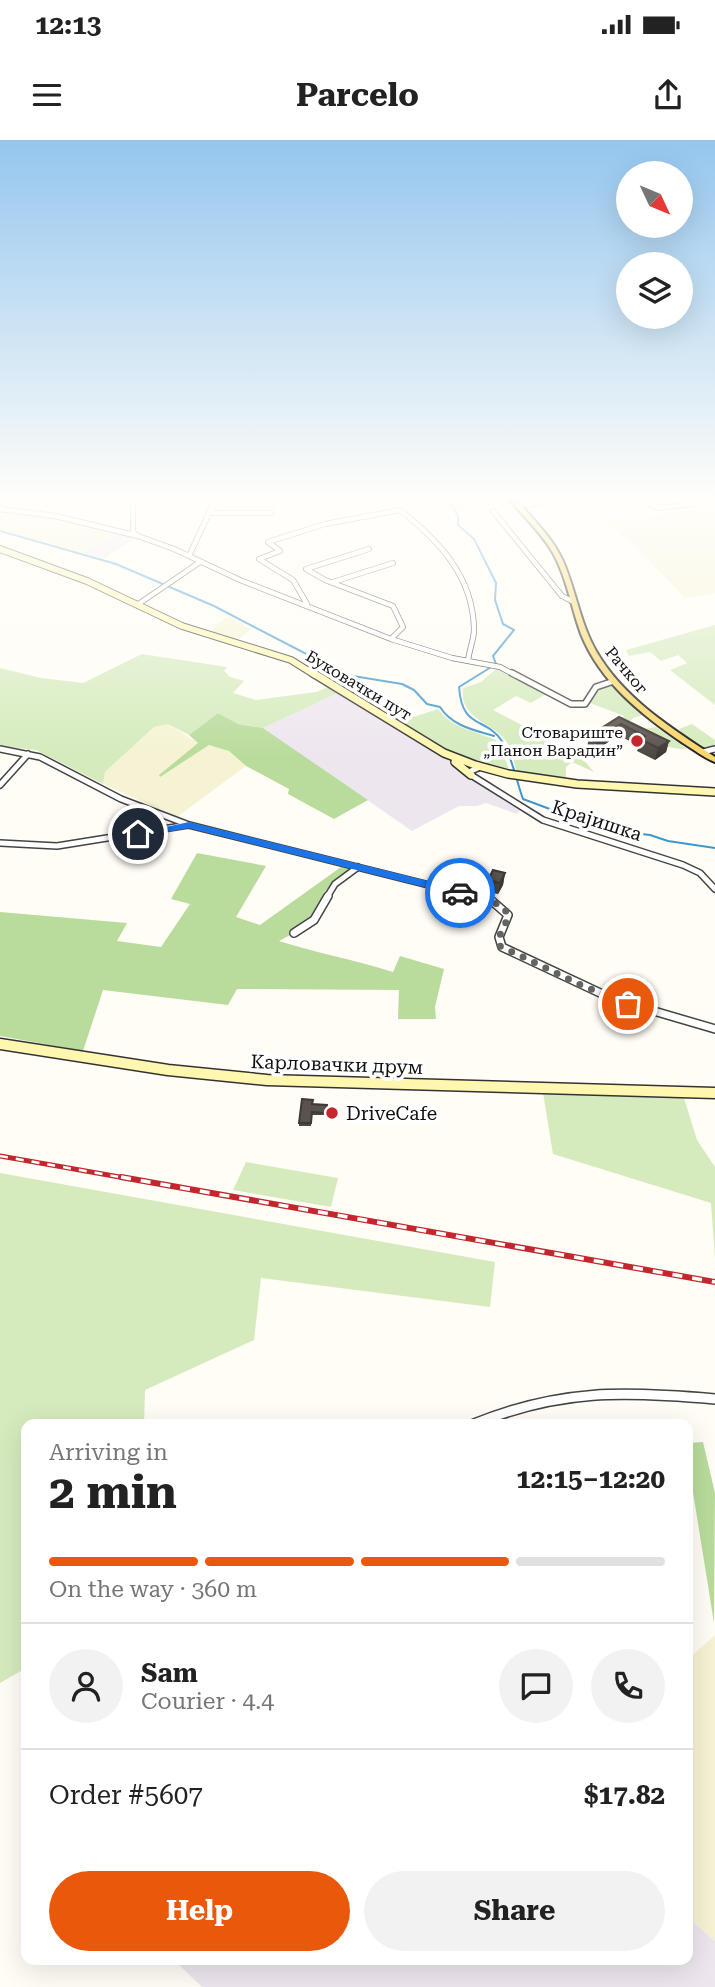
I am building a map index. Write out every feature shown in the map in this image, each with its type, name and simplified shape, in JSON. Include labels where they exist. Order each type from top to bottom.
[{"type":"main road","name":"Рачког","points":[[569,584],[590,646],[614,681],[643,710],[711,751],[715,760]]},
{"type":"street","name":"Буковачки пут","points":[[92,584],[187,628],[290,660],[444,753],[480,767],[514,776],[715,792]]},
{"type":"street","points":[[136,605],[167,584]]},
{"type":"street","points":[[252,584],[391,639],[467,661],[500,667],[578,705],[587,702],[599,685],[614,681]]},
{"type":"street","points":[[296,584],[307,604]]},
{"type":"street","points":[[338,584],[393,606],[403,627],[391,639]]},
{"type":"street","points":[[467,584],[474,631],[467,661]]},
{"type":"street","points":[[552,584],[562,596],[574,602]]},
{"type":"street","points":[[0,750],[46,760],[121,799],[189,825],[496,903],[505,909],[508,916],[499,937],[500,946],[613,999],[679,1020],[715,1028]]},
{"type":"street","points":[[444,753],[471,775],[471,771],[480,767]]},
{"type":"street","points":[[0,785],[28,754]]},
{"type":"street","name":"Крајишка","points":[[471,775],[533,816],[674,862],[700,873],[715,889]]},
{"type":"street","points":[[0,843],[57,846],[189,825]]},
{"type":"street","points":[[294,933],[314,920],[332,888],[358,867]]},
{"type":"street","name":"Карловачки друм","points":[[0,1044],[168,1070],[267,1080],[715,1093]]},
{"type":"street","points":[[488,1419],[526,1405],[586,1393],[644,1392],[715,1399]]},
{"type":"shaded area","points":[[672,584],[715,584],[715,593],[685,598]]},
{"type":"shaded area","points":[[228,616],[251,629],[237,641],[207,633]]},
{"type":"shaded area","points":[[340,692],[522,807],[517,814],[486,803],[459,806],[412,831],[263,728]]},
{"type":"shaded area","points":[[168,724],[198,743],[159,775],[209,745],[229,751],[246,766],[177,817],[103,784],[105,772],[154,727]]},
{"type":"shaded area","points":[[715,1635],[715,1941],[693,1921],[693,1655]]},
{"type":"shaded area","points":[[693,1921],[715,1941],[715,1987],[202,1987],[179,1965],[693,1965]]},
{"type":"green space","points":[[715,625],[715,705],[670,670],[687,663],[678,655],[661,661],[650,652],[629,656],[626,650]]},
{"type":"green space","points":[[142,654],[227,667],[224,671],[230,677],[244,681],[233,693],[256,700],[316,692],[328,687],[340,692],[263,728],[238,724],[218,713],[189,735],[168,724],[154,727],[105,772],[103,784],[36,750],[0,746],[0,668],[41,678],[83,683]]},
{"type":"green space","points":[[496,669],[546,694],[531,703],[516,696],[493,710],[579,755],[594,772],[572,762],[566,767],[566,779],[517,773],[506,741],[471,713],[463,698],[463,688],[481,682]]},
{"type":"green space","points":[[609,684],[643,715],[633,718],[629,723],[637,730],[656,727],[687,749],[663,745],[647,738],[624,727],[628,724],[620,720],[624,716],[590,703],[601,687]]},
{"type":"green space","points":[[438,709],[458,726],[498,741],[510,772],[447,752],[402,724],[410,718]]},
{"type":"green space","points":[[218,713],[238,724],[263,728],[368,800],[334,819],[288,794],[289,789],[246,766],[229,751],[209,745],[160,777],[159,775],[198,743],[189,735]]},
{"type":"green space","points":[[692,724],[715,740],[715,748],[700,750],[677,733],[681,732],[679,729]]},
{"type":"green space","points":[[197,853],[266,866],[236,917],[260,925],[341,867],[353,868],[324,892],[316,914],[294,933],[279,941],[393,972],[400,956],[444,969],[435,1007],[436,1019],[398,1019],[399,990],[237,989],[228,1005],[103,990],[83,1051],[0,1036],[0,912],[127,923],[117,941],[161,947],[190,904],[171,899]]},
{"type":"green space","points":[[543,1093],[684,1098],[697,1140],[715,1167],[715,1259],[711,1203],[553,1154]]},
{"type":"green space","points":[[246,1162],[338,1178],[331,1207],[233,1190]]},
{"type":"green space","points":[[0,1173],[495,1262],[490,1307],[261,1278],[254,1340],[145,1390],[144,1419],[21,1419],[21,1671],[0,1683]]},
{"type":"green space","points":[[703,1442],[715,1493],[714,1623],[693,1492],[693,1443]]},
{"type":"building","points":[[619,717],[669,741],[658,748],[640,739],[645,736],[621,724],[596,740],[589,736]]},
{"type":"building","points":[[493,870],[505,873],[500,883],[488,880]]},
{"type":"building","points":[[302,1099],[313,1100],[312,1104],[327,1105],[326,1113],[312,1112],[311,1123],[299,1123]]},
{"type":"waterway","points":[[163,584],[214,606],[347,675],[402,684],[414,690],[427,704],[440,707],[457,723],[494,736]]},
{"type":"waterway","points":[[496,584],[495,600],[503,624],[514,630],[493,656],[496,664],[459,687],[461,701],[469,716],[489,728],[505,746],[523,799],[606,830],[650,835],[668,841],[715,848]]},
{"type":"railway","points":[[0,1156],[131,1179]]},
{"type":"railway","points":[[121,1177],[715,1282]]},
{"type":"way so far","points":[[460,893],[492,901],[505,909],[508,918],[499,937],[500,946],[628,1004]]},
{"type":"place","name":"Стовариште „Панон Варадин”","points":[[637,741]]},
{"type":"place","name":"DriveCafe","points":[[332,1113]]},
{"type":"route","points":[[138,834],[189,825],[460,893]]}]
